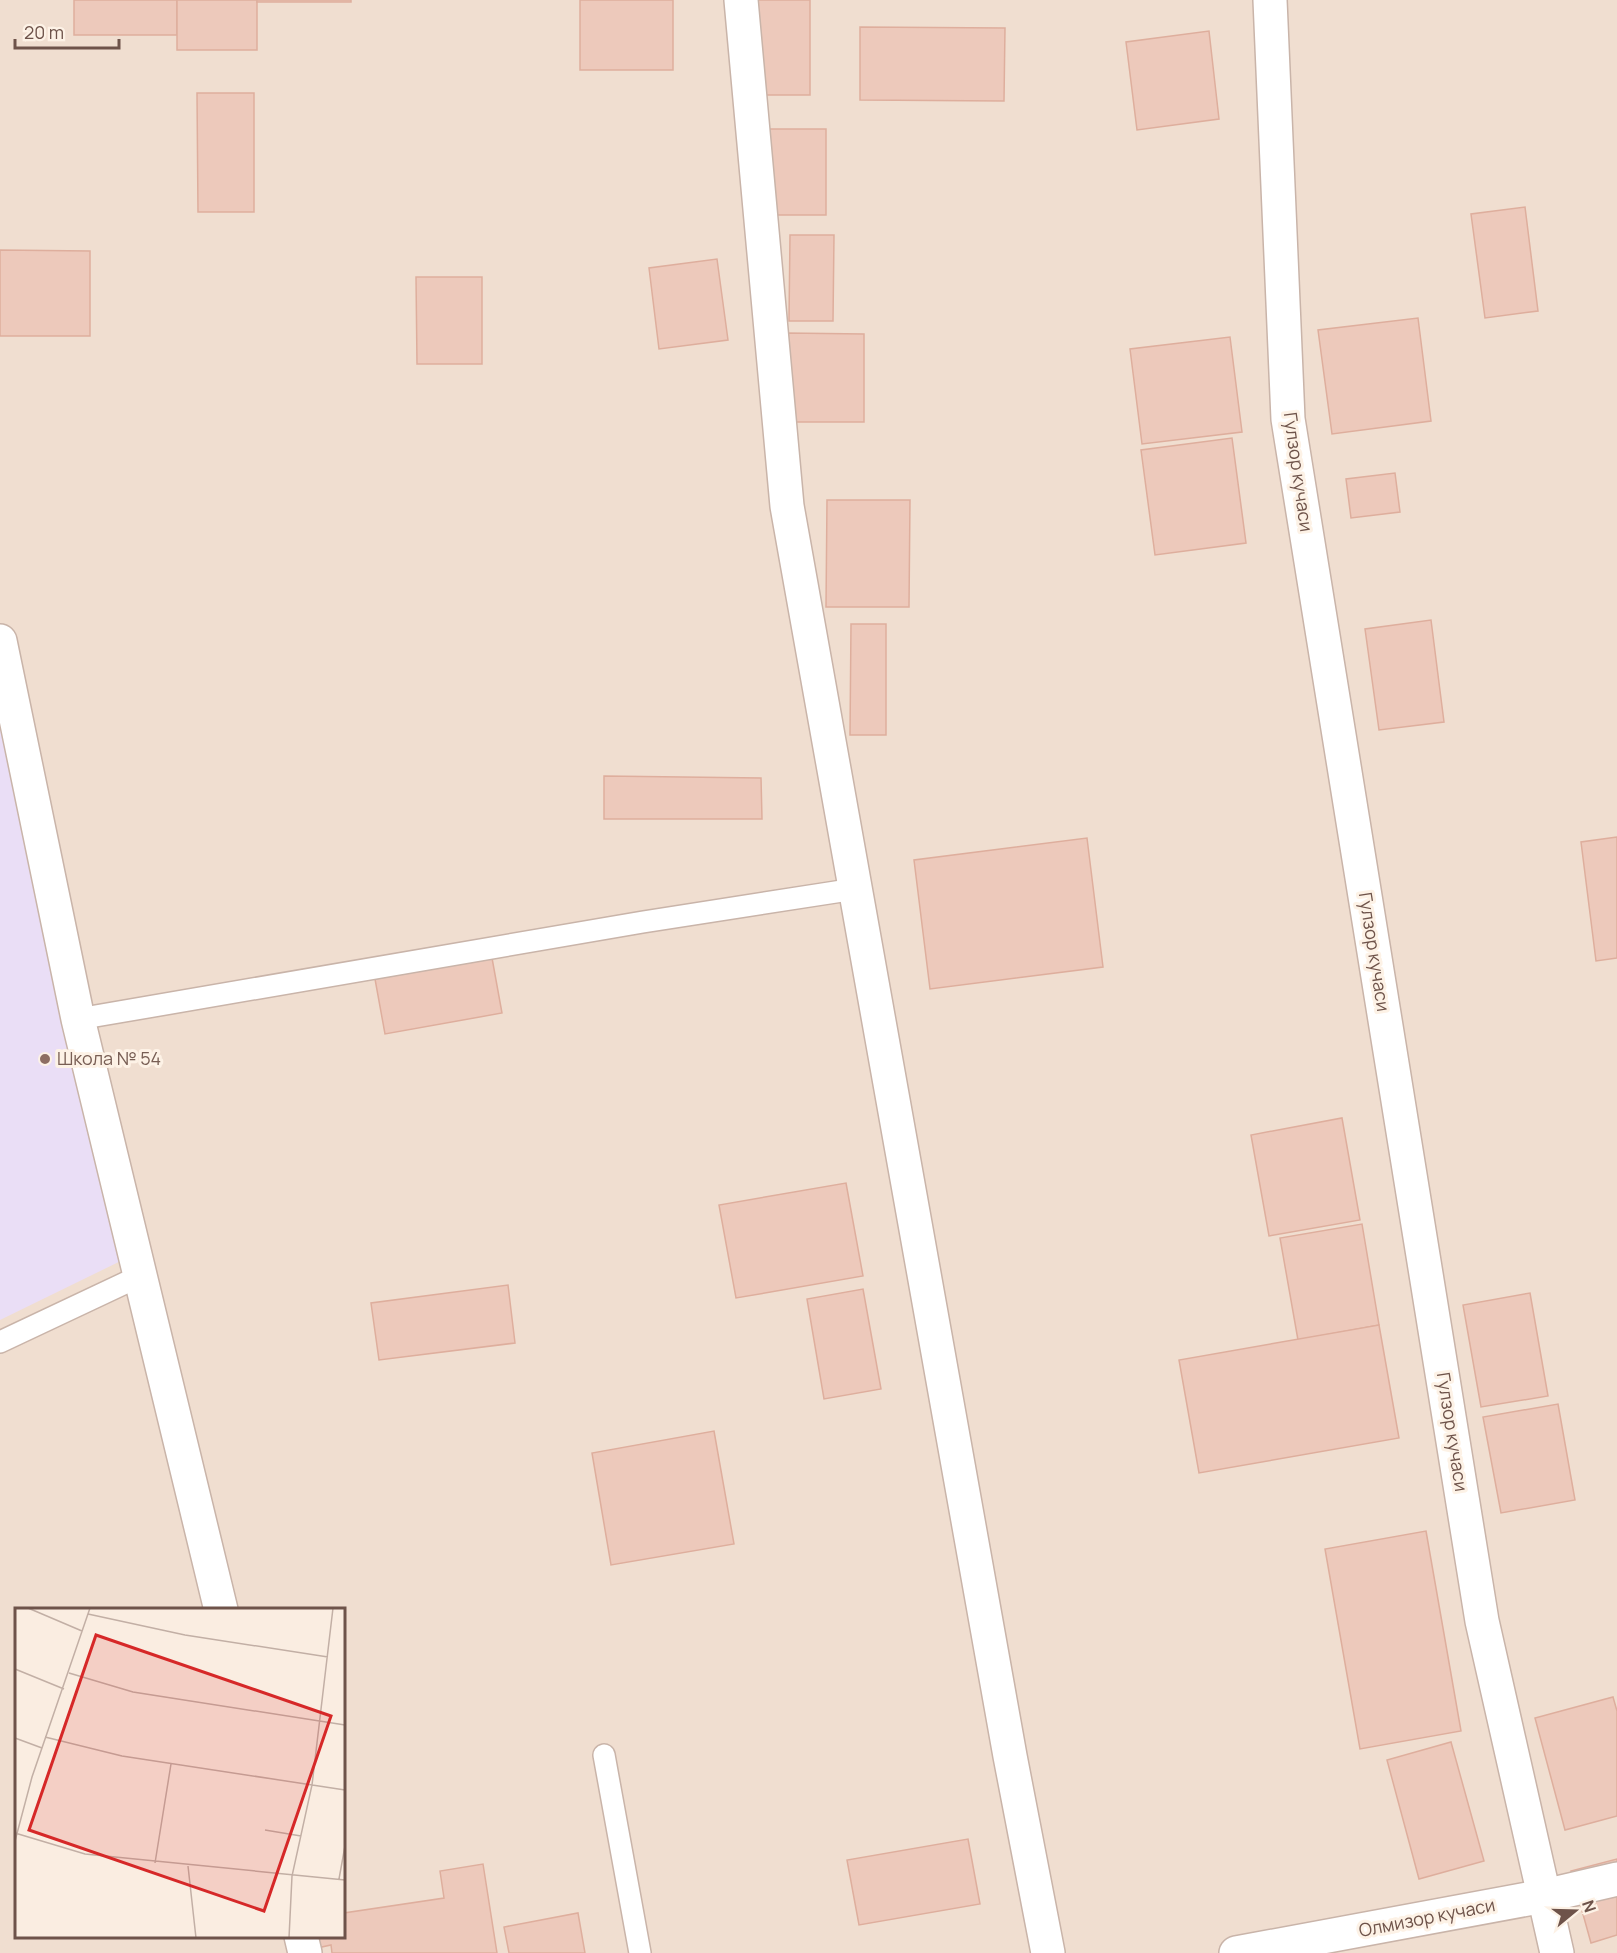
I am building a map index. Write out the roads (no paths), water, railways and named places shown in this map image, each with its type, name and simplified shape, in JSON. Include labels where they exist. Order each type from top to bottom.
[{"type":"street","points":[[741,0],[787,506],[1010,1756],[1048,1953]]},
{"type":"street","name":"Гулзор кучаси","points":[[1270,0],[1288,418],[1482,1621],[1557,1953]]},
{"type":"street","points":[[0,641],[78,1019],[221,1608]]},
{"type":"street","name":"Олмизор кучаси","points":[[1236,1953],[1544,1896],[1617,1879]]},
{"type":"street","points":[[301,1938],[305,1953]]},
{"type":"lane","points":[[78,1019],[632,924],[855,889]]},
{"type":"lane","points":[[0,1342],[140,1276]]},
{"type":"lane","points":[[604,1755],[640,1953]]},
{"type":"place","name":"Школа № 54","points":[[45,1059]]}]
